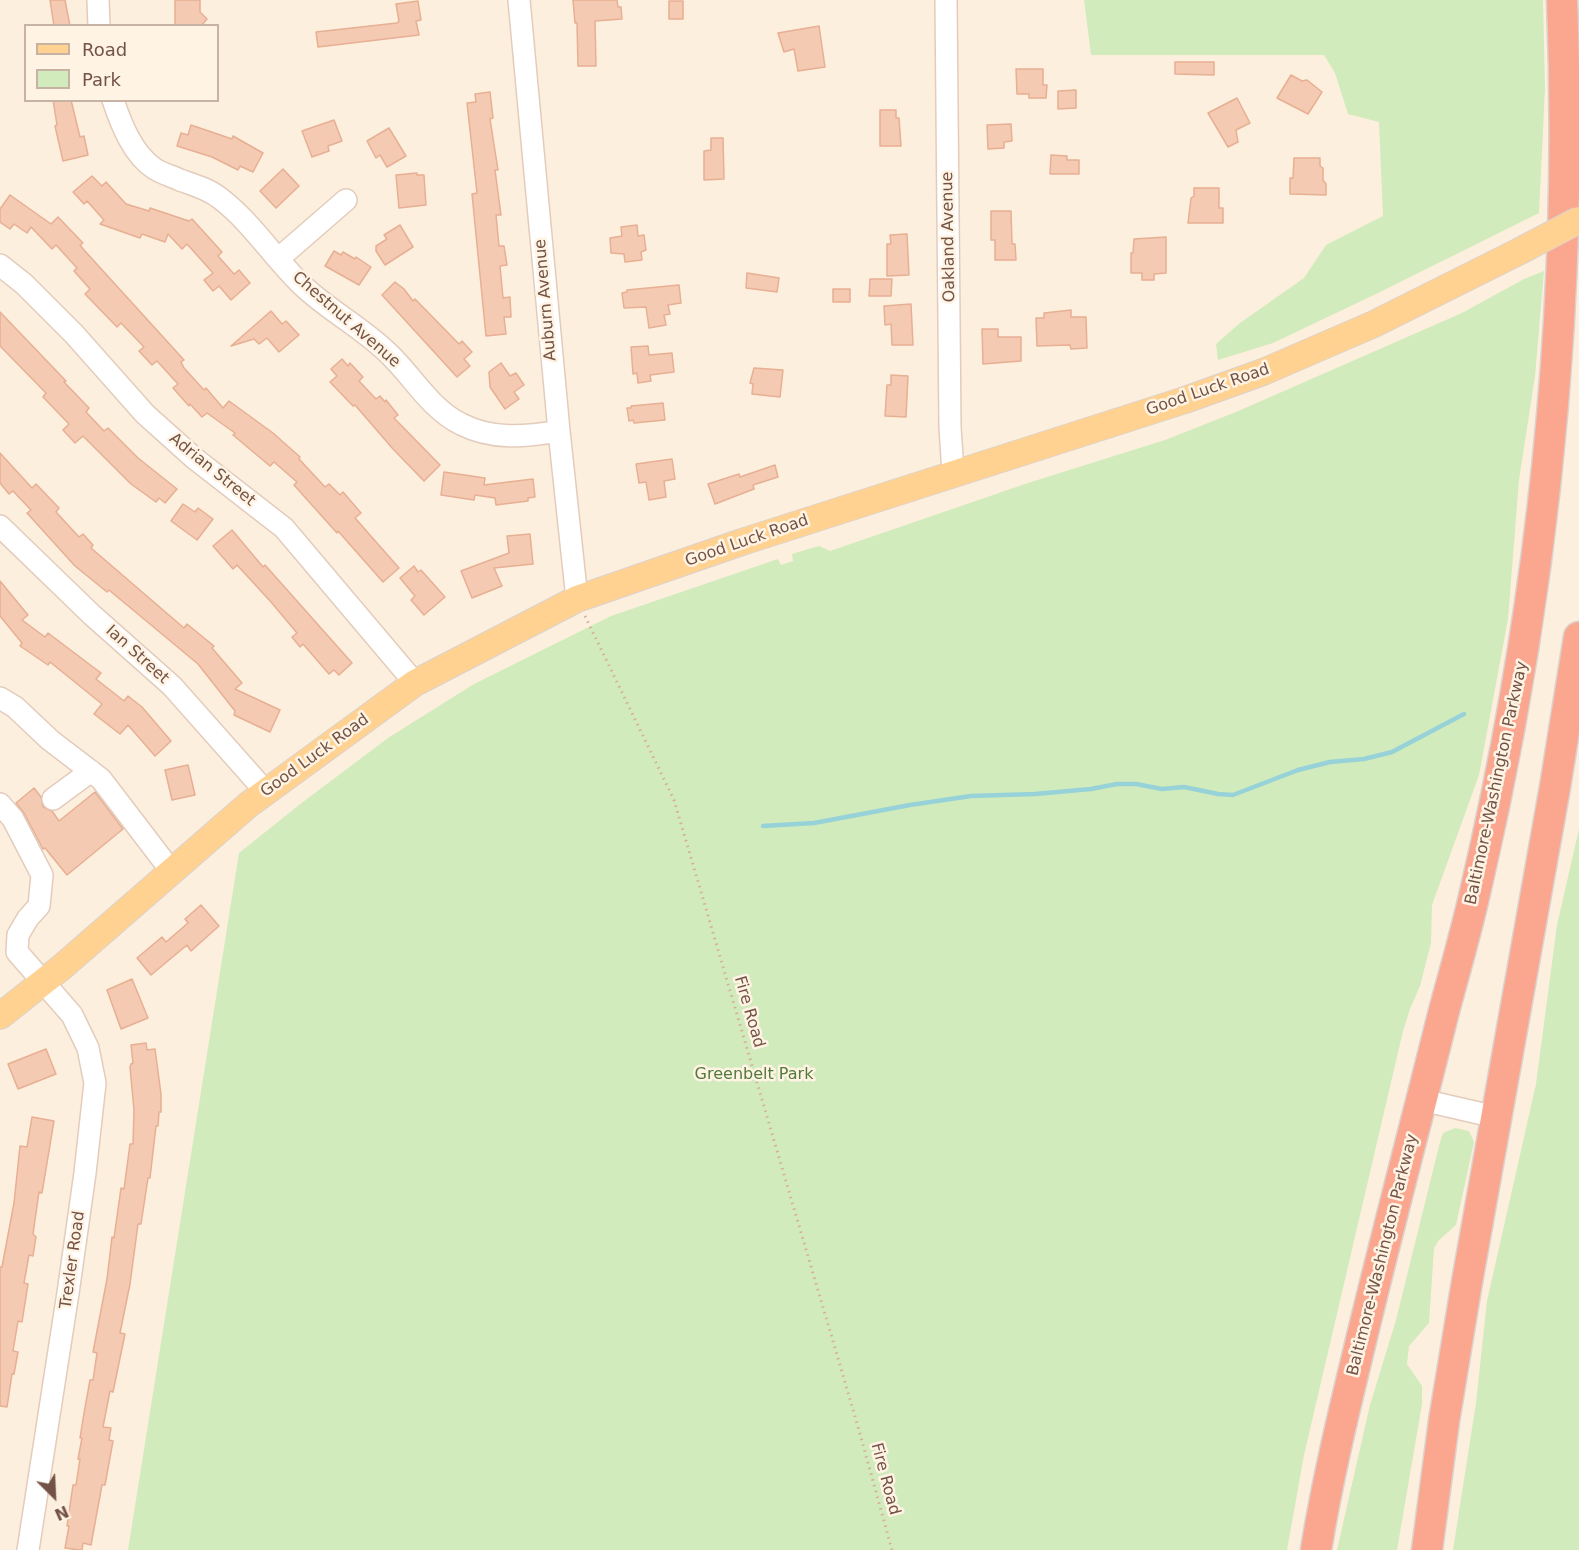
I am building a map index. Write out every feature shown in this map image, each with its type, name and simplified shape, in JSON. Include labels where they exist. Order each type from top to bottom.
[{"type":"highway","name":"Baltimore-Washington Parkway","points":[[1316,1550],[1342,1420],[1476,890],[1524,654],[1543,515],[1557,377],[1566,161],[1562,0]]},
{"type":"highway","points":[[1427,1550],[1446,1409],[1556,787],[1579,637]]},
{"type":"main road","name":"Good Luck Road","points":[[0,1016],[45,981],[248,805],[415,682],[577,599],[742,542],[1185,400],[1263,372],[1374,324],[1579,219]]},
{"type":"street","points":[[98,0],[99,24]]},
{"type":"street","name":"Auburn Avenue","points":[[519,0],[577,599]]},
{"type":"street","name":"Oakland Avenue","points":[[946,0],[950,418],[953,473]]},
{"type":"street","name":"Chestnut Avenue","points":[[114,102],[126,132],[145,161],[163,173],[219,197],[248,224],[302,285],[381,346],[441,411],[459,423],[491,435],[534,435],[559,431]]},
{"type":"street","points":[[278,259],[346,200]]},
{"type":"street","name":"Adrian Street","points":[[0,265],[24,284],[74,334],[145,414],[194,458],[284,528],[415,682]]},
{"type":"street","name":"Ian Street","points":[[0,526],[92,615],[172,686],[266,792]]},
{"type":"street","points":[[0,698],[15,707],[47,737],[101,779],[172,872]]},
{"type":"street","points":[[53,800],[91,771]]},
{"type":"street","name":"Trexler Road","points":[[0,804],[13,819],[42,875],[39,906],[28,918],[18,935],[17,952],[45,981],[72,1015],[81,1032],[92,1064],[94,1083],[88,1150],[73,1260],[28,1550]]},
{"type":"street","points":[[1422,1100],[1496,1117]]},
{"type":"path","name":"Fire Road","points":[[577,599],[674,800],[892,1550]]},
{"type":"green space","points":[[1084,0],[1543,0],[1545,88],[1539,213],[1273,343],[1218,360],[1216,344],[1240,323],[1304,278],[1326,245],[1383,216],[1379,122],[1348,114],[1335,73],[1324,55],[1091,55]]},
{"type":"green space","name":"Greenbelt Park","points":[[1544,271],[1535,376],[1519,480],[1508,619],[1479,775],[1432,905],[1431,943],[1420,986],[1403,1031],[1304,1455],[1287,1550],[128,1550],[239,853],[388,738],[474,684],[611,616],[778,559],[781,565],[793,561],[792,554],[819,546],[830,551],[1028,483],[1165,440],[1236,412],[1462,313],[1524,279]]},
{"type":"green space","points":[[1579,829],[1579,1550],[1453,1550],[1476,1403],[1487,1301],[1536,1084],[1557,925]]},
{"type":"green space","points":[[1455,1128],[1469,1131],[1474,1142],[1456,1225],[1439,1240],[1434,1248],[1429,1323],[1409,1346],[1407,1364],[1422,1386],[1422,1404],[1397,1550],[1337,1550],[1370,1405],[1396,1320],[1440,1142],[1443,1133]]},
{"type":"building","points":[[50,0],[65,0],[70,24],[54,24]]},
{"type":"building","points":[[175,0],[200,0],[200,12],[207,19],[203,24],[175,24]]},
{"type":"building","points":[[573,0],[617,0],[618,7],[621,7],[622,19],[595,21],[596,66],[578,66],[577,23],[575,23]]},
{"type":"building","points":[[418,1],[421,20],[416,21],[419,35],[318,47],[316,32],[397,23],[399,21],[396,4]]},
{"type":"building","points":[[669,1],[683,1],[683,19],[669,19]]},
{"type":"building","points":[[819,26],[825,67],[798,71],[794,49],[784,52],[778,33]]},
{"type":"building","points":[[1175,62],[1214,62],[1214,75],[1175,74]]},
{"type":"building","points":[[1016,69],[1043,69],[1043,85],[1047,85],[1046,98],[1029,98],[1029,94],[1017,94]]},
{"type":"building","points":[[1291,75],[1302,81],[1307,80],[1322,92],[1308,114],[1277,98]]},
{"type":"building","points":[[1076,90],[1076,108],[1058,109],[1058,91]]},
{"type":"building","points":[[490,92],[493,118],[490,119],[498,170],[495,170],[501,215],[496,215],[499,246],[504,246],[507,265],[500,266],[503,298],[510,297],[511,317],[504,317],[506,334],[486,336],[472,194],[477,193],[467,103],[476,102],[475,94]]},
{"type":"building","points":[[1237,98],[1250,123],[1236,130],[1238,142],[1228,147],[1208,113]]},
{"type":"building","points":[[53,102],[71,102],[80,137],[84,136],[88,155],[63,161],[55,126],[57,125]]},
{"type":"building","points":[[880,110],[896,110],[896,118],[899,118],[901,146],[880,146]]},
{"type":"building","points":[[334,120],[342,141],[328,146],[329,151],[312,157],[302,131]]},
{"type":"building","points":[[1011,124],[1012,141],[1004,142],[1004,148],[988,149],[987,125]]},
{"type":"building","points":[[191,125],[232,139],[233,136],[263,153],[253,172],[240,166],[238,170],[212,157],[177,146],[181,133],[188,135]]},
{"type":"building","points":[[389,128],[406,156],[387,167],[380,155],[376,158],[367,141]]},
{"type":"building","points":[[711,138],[723,138],[724,179],[704,180],[704,151],[711,150]]},
{"type":"building","points":[[1051,155],[1067,156],[1067,160],[1079,160],[1079,174],[1050,174]]},
{"type":"building","points":[[1294,158],[1320,158],[1326,195],[1290,194]]},
{"type":"building","points":[[283,169],[299,186],[276,208],[260,191]]},
{"type":"building","points":[[417,173],[417,175],[424,175],[426,205],[399,208],[396,175]]},
{"type":"building","points":[[92,176],[102,186],[106,182],[126,204],[149,211],[150,208],[189,221],[192,219],[222,252],[218,256],[234,274],[239,270],[250,283],[231,300],[219,286],[213,291],[204,280],[213,273],[187,244],[182,249],[168,234],[165,242],[142,234],[140,238],[100,224],[104,220],[87,201],[84,204],[73,192]]},
{"type":"building","points":[[1194,188],[1219,188],[1219,208],[1223,208],[1223,223],[1188,223]]},
{"type":"building","points":[[10,195],[51,224],[58,217],[83,243],[80,245],[84,250],[184,360],[181,362],[184,368],[204,390],[206,388],[223,408],[229,401],[273,433],[300,457],[299,459],[325,487],[329,484],[340,495],[343,492],[361,513],[355,518],[399,568],[383,582],[294,485],[297,482],[274,462],[270,466],[233,435],[235,433],[207,413],[202,417],[190,404],[189,406],[173,388],[178,384],[157,361],[152,365],[139,351],[144,347],[121,323],[117,327],[85,294],[90,289],[74,271],[77,268],[56,245],[52,249],[31,227],[27,233],[14,224],[10,229],[0,222],[0,209]]},
{"type":"building","points":[[991,211],[1011,211],[1012,244],[1015,244],[1016,260],[995,260],[995,240],[991,240]]},
{"type":"building","points":[[400,225],[413,247],[385,265],[376,251],[376,246],[387,239],[384,235]]},
{"type":"building","points":[[637,225],[638,236],[644,235],[646,250],[641,252],[642,260],[625,262],[624,254],[611,253],[610,238],[622,236],[621,227]]},
{"type":"building","points":[[907,234],[909,275],[887,276],[887,244],[891,244],[890,235]]},
{"type":"building","points":[[1166,237],[1166,273],[1154,274],[1154,280],[1142,280],[1142,273],[1131,273],[1134,239]]},
{"type":"building","points":[[334,251],[341,255],[343,252],[355,259],[356,257],[371,267],[359,285],[325,266]]},
{"type":"building","points":[[747,273],[779,278],[777,292],[746,288]]},
{"type":"building","points":[[870,279],[892,279],[891,296],[869,296]]},
{"type":"building","points":[[395,282],[459,344],[462,341],[472,352],[464,359],[470,366],[457,377],[382,295]]},
{"type":"building","points":[[679,285],[681,303],[668,305],[670,314],[664,315],[666,325],[649,328],[646,307],[624,308],[622,293],[627,290]]},
{"type":"building","points":[[833,289],[850,289],[850,302],[833,302]]},
{"type":"building","points":[[911,304],[913,345],[892,345],[891,324],[885,325],[884,306]]},
{"type":"building","points":[[1071,310],[1071,317],[1086,317],[1087,348],[1071,349],[1070,345],[1037,346],[1036,318],[1044,318],[1044,313]]},
{"type":"building","points":[[271,311],[282,324],[286,321],[299,335],[279,352],[267,338],[259,344],[254,339],[231,346]]},
{"type":"building","points":[[0,312],[66,381],[64,382],[89,408],[86,412],[104,431],[108,428],[138,458],[177,489],[165,503],[159,498],[156,502],[131,484],[83,436],[75,443],[63,430],[69,424],[43,397],[46,393],[0,346]]},
{"type":"building","points":[[982,329],[998,329],[998,337],[1021,337],[1021,361],[983,364]]},
{"type":"building","points":[[648,346],[649,355],[672,353],[674,372],[650,375],[651,381],[638,383],[637,373],[633,374],[631,347]]},
{"type":"building","points":[[342,359],[348,366],[350,363],[363,377],[359,381],[376,399],[380,396],[385,402],[386,400],[398,415],[394,418],[440,465],[424,481],[355,405],[353,406],[330,382],[337,376],[331,369]]},
{"type":"building","points":[[501,363],[510,376],[516,373],[524,385],[514,392],[519,399],[505,409],[490,387],[489,372]]},
{"type":"building","points":[[754,368],[783,370],[780,397],[752,394],[753,384],[750,383]]},
{"type":"building","points":[[891,375],[908,376],[906,417],[885,416],[887,385],[891,385]]},
{"type":"building","points":[[663,403],[665,420],[634,423],[633,420],[629,421],[627,408]]},
{"type":"building","points":[[0,453],[32,488],[36,484],[59,508],[56,512],[79,537],[83,534],[93,545],[91,548],[184,628],[187,624],[214,646],[212,648],[242,683],[235,689],[280,710],[270,732],[234,715],[235,711],[198,664],[109,590],[107,592],[75,566],[27,513],[31,510],[13,491],[9,494],[0,483]]},
{"type":"building","points":[[672,459],[675,479],[664,481],[666,497],[649,500],[646,482],[639,483],[636,464]]},
{"type":"building","points":[[775,465],[778,477],[753,485],[754,489],[715,504],[708,484],[739,474],[740,477]]},
{"type":"building","points":[[444,472],[485,478],[484,485],[533,479],[535,497],[528,498],[528,501],[496,505],[495,498],[475,495],[474,500],[441,495]]},
{"type":"building","points":[[183,504],[195,512],[198,508],[213,519],[197,540],[171,521]]},
{"type":"building","points":[[232,530],[352,663],[339,675],[334,670],[329,674],[303,644],[300,647],[292,637],[297,633],[271,602],[237,565],[233,569],[213,546]]},
{"type":"building","points":[[530,534],[533,564],[494,568],[502,586],[472,598],[461,571],[509,553],[507,536]]},
{"type":"building","points":[[414,566],[418,572],[421,570],[445,597],[424,615],[411,600],[415,596],[400,578]]},
{"type":"building","points":[[0,581],[28,615],[22,620],[45,637],[48,633],[101,673],[96,679],[124,701],[128,696],[142,707],[171,741],[155,756],[128,725],[120,734],[94,714],[102,704],[50,662],[48,665],[20,646],[22,643],[0,616]]},
{"type":"building","points":[[188,765],[195,795],[172,800],[165,770]]},
{"type":"building","points":[[34,788],[41,797],[43,807],[52,811],[59,821],[95,792],[123,829],[67,875],[45,848],[43,849],[24,813],[16,803]]},
{"type":"building","points":[[201,905],[219,926],[191,951],[187,945],[151,975],[137,958],[162,937],[166,942],[188,923],[185,919]]},
{"type":"building","points":[[132,979],[148,1018],[121,1029],[107,990]]},
{"type":"building","points":[[146,1043],[147,1050],[155,1049],[161,1112],[159,1112],[158,1126],[156,1126],[150,1178],[148,1178],[141,1224],[138,1224],[130,1284],[120,1333],[125,1334],[103,1427],[111,1428],[109,1440],[113,1441],[91,1545],[83,1543],[82,1550],[65,1548],[73,1485],[76,1485],[80,1459],[78,1459],[84,1413],[90,1380],[93,1380],[97,1353],[93,1352],[107,1279],[112,1237],[114,1238],[121,1188],[124,1189],[130,1144],[133,1144],[131,1045]]},
{"type":"building","points":[[46,1049],[56,1074],[18,1089],[8,1064]]},
{"type":"building","points":[[32,1117],[54,1121],[42,1193],[39,1192],[33,1234],[36,1237],[33,1256],[29,1255],[24,1283],[28,1284],[22,1322],[18,1321],[13,1351],[18,1352],[7,1407],[0,1406],[0,1267],[2,1267],[14,1203],[20,1146],[27,1147]]},
{"type":"waterway","points":[[763,826],[814,823],[971,796],[1035,794],[1091,789],[1117,784],[1136,784],[1162,789],[1184,787],[1233,795],[1298,770],[1330,762],[1364,759],[1392,752],[1464,714]]}]
